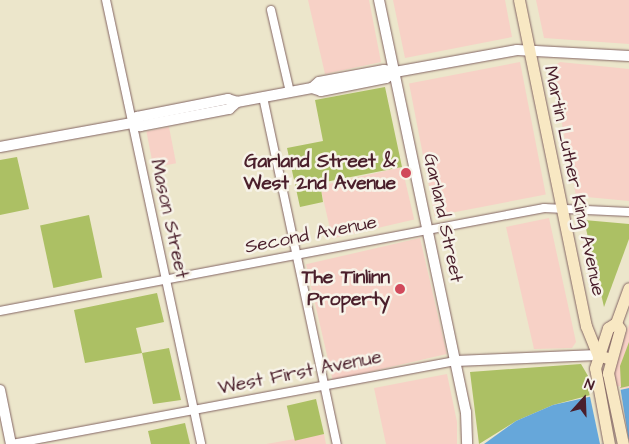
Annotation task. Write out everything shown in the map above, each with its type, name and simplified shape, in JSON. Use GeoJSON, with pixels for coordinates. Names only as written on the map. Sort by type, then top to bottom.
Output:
{"type":"FeatureCollection","features":[{"type":"Feature","properties":{"kind":"main road","name":"Martin Luther King Avenue"},"geometry":{"type":"LineString","coordinates":[[518,0],[586,326],[598,355]]}},
{"type":"Feature","properties":{"kind":"main road"},"geometry":{"type":"LineString","coordinates":[[609,444],[597,388],[598,355],[608,327],[616,323],[629,288]]}},
{"type":"Feature","properties":{"kind":"main road"},"geometry":{"type":"LineString","coordinates":[[616,323],[620,329],[610,359],[610,385],[623,444]]}},
{"type":"Feature","properties":{"kind":"main road"},"geometry":{"type":"LineString","coordinates":[[598,355],[610,359]]}},
{"type":"Feature","properties":{"kind":"street","name":"Mason Street"},"geometry":{"type":"LineString","coordinates":[[106,0],[201,444]]}},
{"type":"Feature","properties":{"kind":"street","name":"Garland Street"},"geometry":{"type":"LineString","coordinates":[[379,0],[455,360],[466,417],[467,444]]}},
{"type":"Feature","properties":{"kind":"street"},"geometry":{"type":"LineString","coordinates":[[271,10],[290,92]]}},
{"type":"Feature","properties":{"kind":"street"},"geometry":{"type":"LineString","coordinates":[[0,147],[132,122],[140,126],[229,109],[237,102],[312,88],[318,91],[338,88],[388,78],[394,72],[529,50],[629,56]]}},
{"type":"Feature","properties":{"kind":"street"},"geometry":{"type":"LineString","coordinates":[[263,97],[337,444]]}},
{"type":"Feature","properties":{"kind":"street","name":"Second Avenue"},"geometry":{"type":"LineString","coordinates":[[0,311],[428,229],[562,206],[629,212]]}},
{"type":"Feature","properties":{"kind":"street","name":"West First Avenue"},"geometry":{"type":"LineString","coordinates":[[12,444],[455,360],[598,355]]}},
{"type":"Feature","properties":{"kind":"street"},"geometry":{"type":"LineString","coordinates":[[0,390],[12,444]]}},
{"type":"Feature","properties":{"kind":"shaded area"},"geometry":{"type":"Polygon","coordinates":[[[308,0],[369,0],[381,62],[325,74],[308,0]]]}},
{"type":"Feature","properties":{"kind":"shaded area"},"geometry":{"type":"Polygon","coordinates":[[[393,0],[505,0],[512,37],[405,58],[393,0]]]}},
{"type":"Feature","properties":{"kind":"shaded area"},"geometry":{"type":"Polygon","coordinates":[[[536,0],[629,0],[629,44],[544,38],[536,0]]]}},
{"type":"Feature","properties":{"kind":"shaded area"},"geometry":{"type":"Polygon","coordinates":[[[520,62],[546,195],[435,216],[409,84],[520,62]]]}},
{"type":"Feature","properties":{"kind":"shaded area"},"geometry":{"type":"Polygon","coordinates":[[[560,62],[629,69],[629,201],[576,196],[551,68],[560,62]]]}},
{"type":"Feature","properties":{"kind":"shaded area"},"geometry":{"type":"Polygon","coordinates":[[[169,127],[176,163],[153,168],[146,131],[169,127]]]}},
{"type":"Feature","properties":{"kind":"shaded area"},"geometry":{"type":"Polygon","coordinates":[[[402,167],[414,220],[332,239],[320,186],[402,167]]]}},
{"type":"Feature","properties":{"kind":"shaded area"},"geometry":{"type":"Polygon","coordinates":[[[549,218],[576,342],[572,348],[534,349],[506,227],[549,218]]]}},
{"type":"Feature","properties":{"kind":"shaded area"},"geometry":{"type":"Polygon","coordinates":[[[420,238],[447,354],[333,380],[306,264],[420,238]]]}},
{"type":"Feature","properties":{"kind":"shaded area"},"geometry":{"type":"Polygon","coordinates":[[[629,324],[629,388],[616,389],[614,372],[629,324]]]}},
{"type":"Feature","properties":{"kind":"shaded area"},"geometry":{"type":"Polygon","coordinates":[[[447,374],[457,422],[457,444],[386,444],[374,388],[447,374]]]}},
{"type":"Feature","properties":{"kind":"shaded area"},"geometry":{"type":"Polygon","coordinates":[[[324,434],[326,444],[266,444],[324,434]]]}},
{"type":"Feature","properties":{"kind":"green space"},"geometry":{"type":"Polygon","coordinates":[[[385,87],[402,167],[320,183],[323,202],[300,207],[287,148],[323,141],[315,100],[385,87]]]}},
{"type":"Feature","properties":{"kind":"green space"},"geometry":{"type":"Polygon","coordinates":[[[17,157],[29,209],[0,215],[0,160],[17,157]]]}},
{"type":"Feature","properties":{"kind":"green space"},"geometry":{"type":"Polygon","coordinates":[[[89,215],[102,278],[53,288],[40,225],[89,215]]]}},
{"type":"Feature","properties":{"kind":"green space"},"geometry":{"type":"Polygon","coordinates":[[[584,220],[629,224],[629,239],[604,307],[584,220]]]}},
{"type":"Feature","properties":{"kind":"green space"},"geometry":{"type":"Polygon","coordinates":[[[157,293],[164,322],[136,328],[142,353],[85,363],[74,310],[157,293]]]}},
{"type":"Feature","properties":{"kind":"green space"},"geometry":{"type":"Polygon","coordinates":[[[629,342],[629,386],[616,389],[621,387],[620,366],[629,342]]]}},
{"type":"Feature","properties":{"kind":"green space"},"geometry":{"type":"Polygon","coordinates":[[[169,348],[181,400],[153,404],[142,353],[169,348]]]}},
{"type":"Feature","properties":{"kind":"green space"},"geometry":{"type":"Polygon","coordinates":[[[581,364],[598,393],[553,405],[516,421],[479,444],[470,372],[581,364]]]}},
{"type":"Feature","properties":{"kind":"green space"},"geometry":{"type":"Polygon","coordinates":[[[316,399],[324,434],[295,441],[287,406],[316,399]]]}},
{"type":"Feature","properties":{"kind":"green space"},"geometry":{"type":"Polygon","coordinates":[[[185,423],[190,444],[151,444],[148,431],[185,423]]]}},
{"type":"Feature","properties":{"kind":"water"},"geometry":{"type":"Polygon","coordinates":[[[629,388],[629,439],[607,444],[484,444],[516,421],[553,405],[629,388]]]}},
{"type":"Feature","properties":{"kind":"pier"},"geometry":{"type":"Polygon","coordinates":[[[620,386],[629,442],[600,444],[589,392],[620,386]]]}},
{"type":"Feature","properties":{"kind":"place","name":"Garland Street & West 2nd Avenue"},"geometry":{"type":"Point","coordinates":[406,173]}},
{"type":"Feature","properties":{"kind":"place","name":"The Tinlinn Property"},"geometry":{"type":"Point","coordinates":[400,289]}}]}
